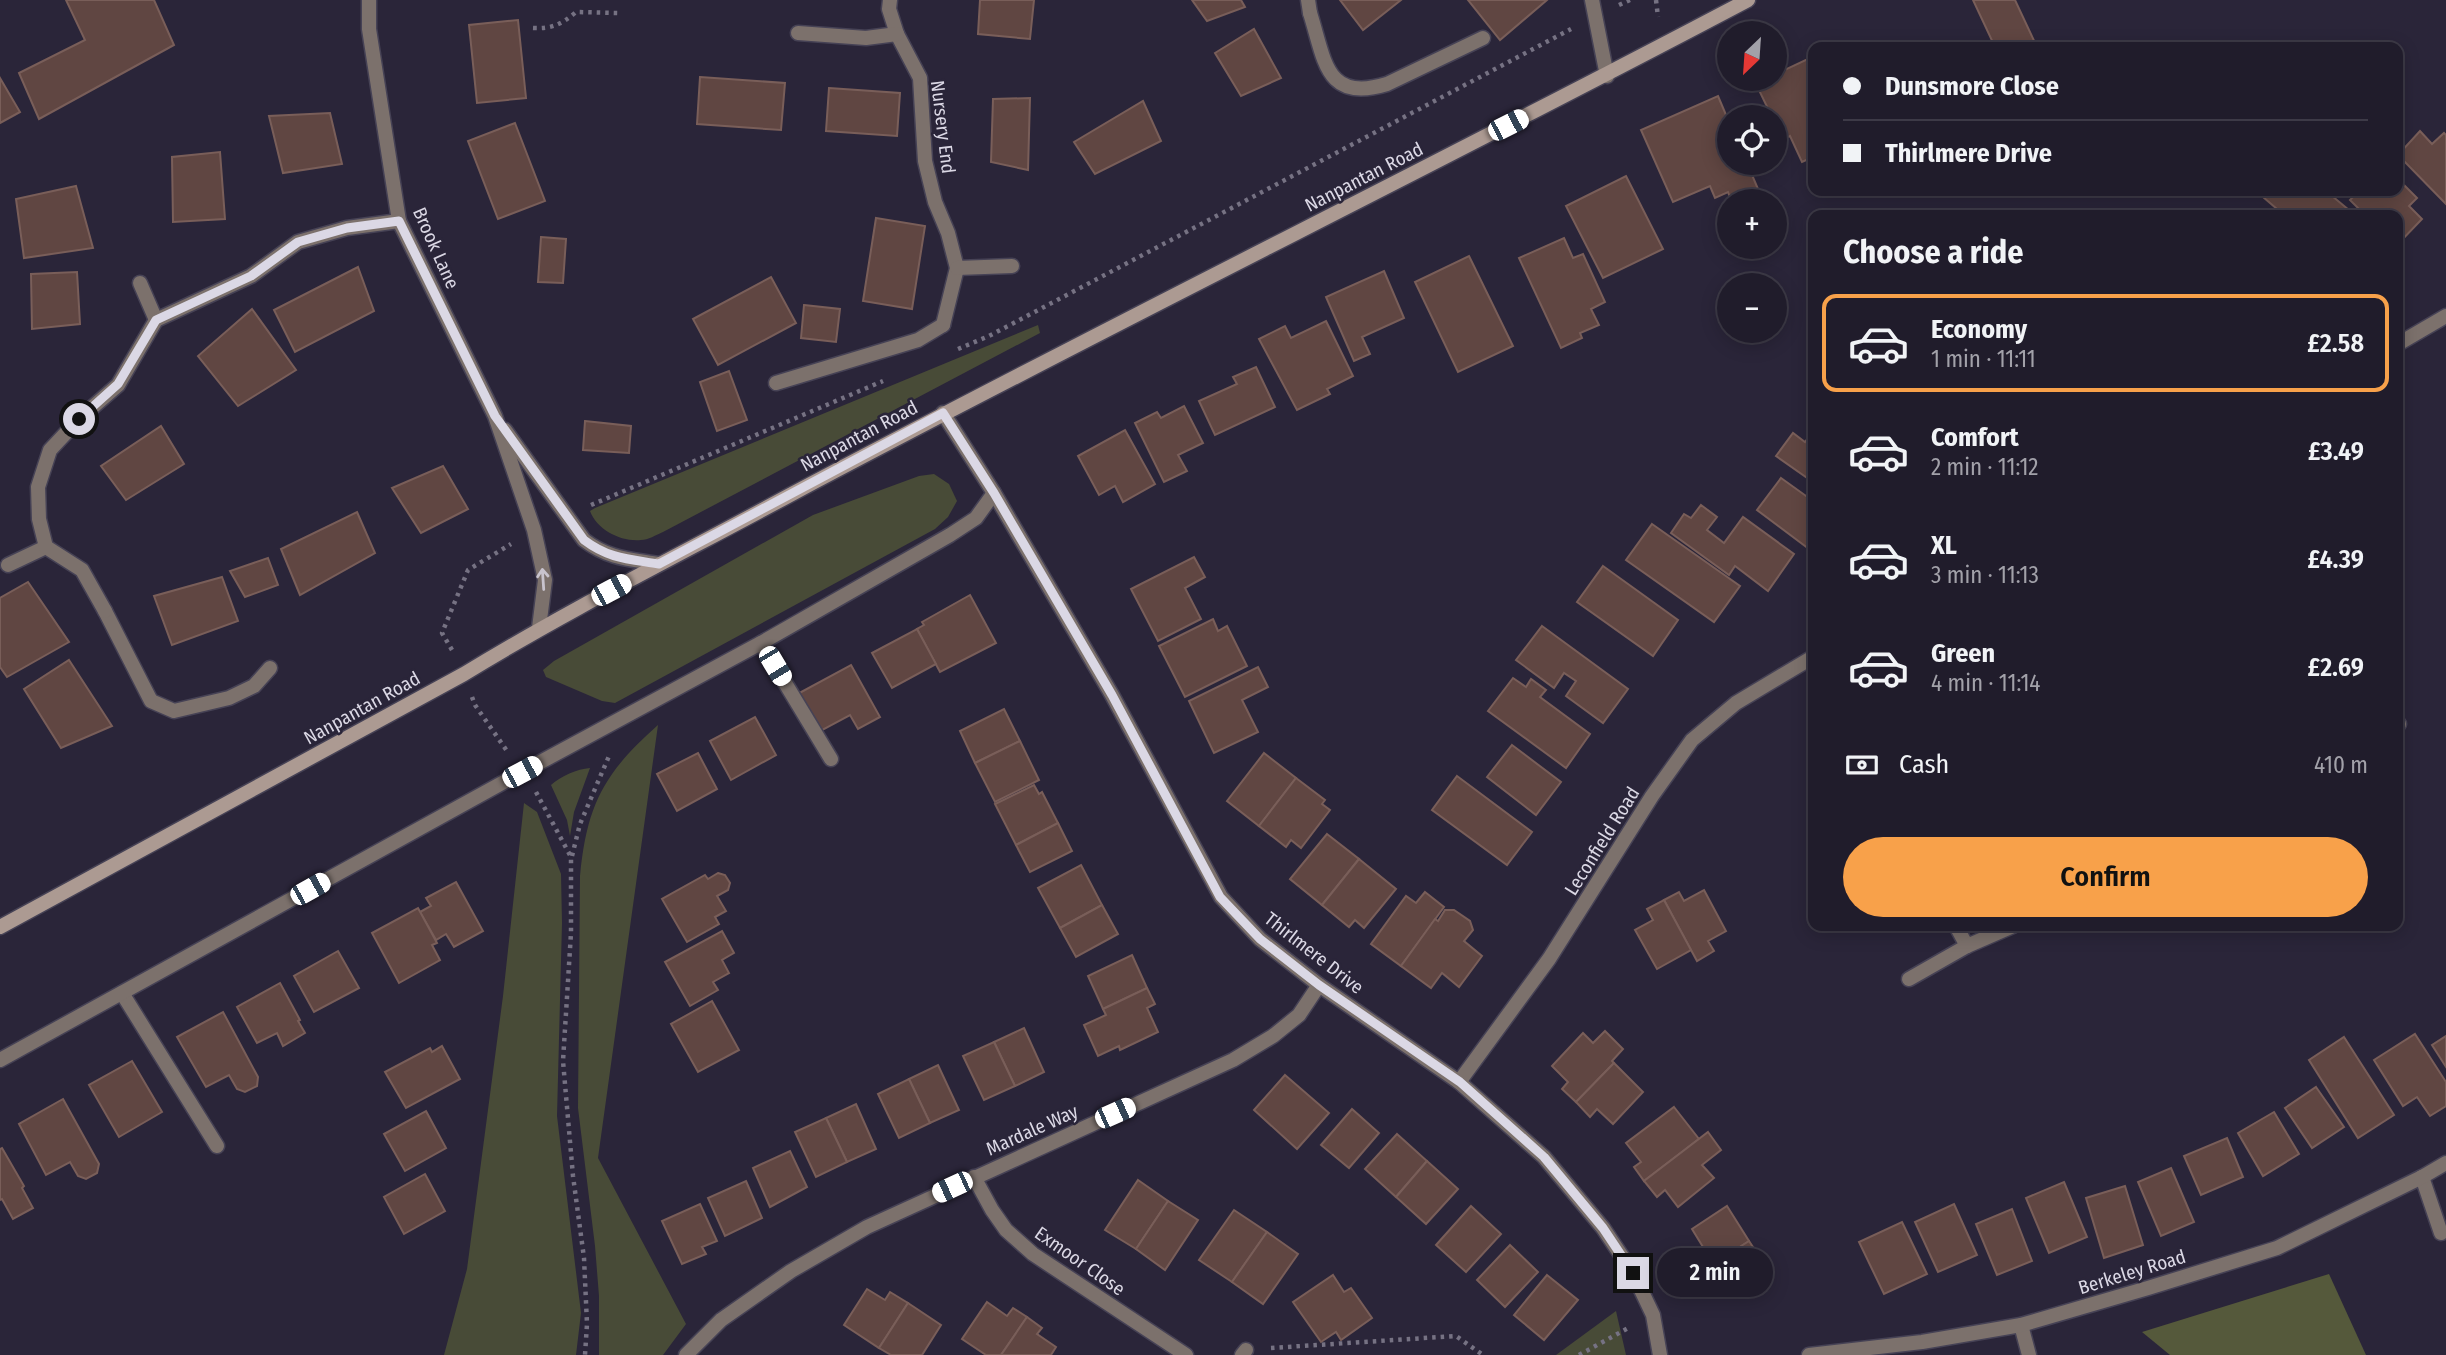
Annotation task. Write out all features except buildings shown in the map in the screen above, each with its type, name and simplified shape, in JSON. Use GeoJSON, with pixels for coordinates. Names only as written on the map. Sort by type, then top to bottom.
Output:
{"type":"FeatureCollection","features":[{"type":"Feature","properties":{"kind":"street","name":"Brook Lane"},"geometry":{"type":"LineString","coordinates":[[369,0],[369,29],[399,221],[495,416],[534,530],[545,580],[539,628]]}},
{"type":"Feature","properties":{"kind":"street","name":"Nursery End"},"geometry":{"type":"LineString","coordinates":[[776,383],[918,340],[943,324],[957,268],[948,233],[935,202],[925,161],[919,78],[897,34],[889,9],[890,0]]}},
{"type":"Feature","properties":{"kind":"street"},"geometry":{"type":"LineString","coordinates":[[1592,0],[1607,76]]}},
{"type":"Feature","properties":{"kind":"street","name":"Nanpantan Road"},"geometry":{"type":"LineString","coordinates":[[0,927],[464,674],[539,628],[943,413],[1607,76],[1748,0]]}},
{"type":"Feature","properties":{"kind":"street"},"geometry":{"type":"LineString","coordinates":[[1309,7],[1328,70],[1350,89],[1372,89],[1387,84],[1483,38]]}},
{"type":"Feature","properties":{"kind":"street"},"geometry":{"type":"LineString","coordinates":[[798,33],[866,38],[897,34]]}},
{"type":"Feature","properties":{"kind":"street"},"geometry":{"type":"LineString","coordinates":[[270,668],[254,686],[229,698],[174,711],[151,701],[82,570],[46,547],[39,519],[38,487],[50,450],[118,384],[156,320],[251,276],[298,242],[347,228],[399,221]]}},
{"type":"Feature","properties":{"kind":"street"},"geometry":{"type":"LineString","coordinates":[[957,268],[1012,266]]}},
{"type":"Feature","properties":{"kind":"street"},"geometry":{"type":"LineString","coordinates":[[140,284],[156,320]]}},
{"type":"Feature","properties":{"kind":"street"},"geometry":{"type":"LineString","coordinates":[[2403,341],[2446,316]]}},
{"type":"Feature","properties":{"kind":"street","name":"Thirlmere Drive"},"geometry":{"type":"LineString","coordinates":[[943,413],[994,493],[1112,695],[1220,897],[1260,939],[1319,985],[1460,1082],[1544,1157],[1603,1228],[1633,1273],[1653,1315],[1660,1355]]}},
{"type":"Feature","properties":{"kind":"street","name":"Brook Lane"},"geometry":{"type":"LineString","coordinates":[[495,416],[584,540],[612,557],[659,564]]}},
{"type":"Feature","properties":{"kind":"street"},"geometry":{"type":"LineString","coordinates":[[0,1060],[761,643],[950,535],[976,518],[994,493]]}},
{"type":"Feature","properties":{"kind":"street"},"geometry":{"type":"LineString","coordinates":[[8,565],[46,547]]}},
{"type":"Feature","properties":{"kind":"street"},"geometry":{"type":"LineString","coordinates":[[761,643],[831,759]]}},
{"type":"Feature","properties":{"kind":"street","name":"Leconfield Road"},"geometry":{"type":"LineString","coordinates":[[1460,1082],[1549,959],[1651,796],[1692,740],[1736,703],[1808,660]]}},
{"type":"Feature","properties":{"kind":"street"},"geometry":{"type":"LineString","coordinates":[[1958,931],[1966,946]]}},
{"type":"Feature","properties":{"kind":"street"},"geometry":{"type":"LineString","coordinates":[[1909,979],[1966,946],[2001,931]]}},
{"type":"Feature","properties":{"kind":"street","name":"Mardale Way"},"geometry":{"type":"LineString","coordinates":[[686,1355],[721,1320],[791,1271],[867,1227],[1233,1060],[1273,1036],[1299,1015],[1319,985]]}},
{"type":"Feature","properties":{"kind":"street"},"geometry":{"type":"LineString","coordinates":[[122,993],[217,1146]]}},
{"type":"Feature","properties":{"kind":"street","name":"Berkeley Road"},"geometry":{"type":"LineString","coordinates":[[1809,1355],[1922,1342],[2021,1325],[2277,1248],[2446,1163]]}},
{"type":"Feature","properties":{"kind":"street","name":"Exmoor Close"},"geometry":{"type":"LineString","coordinates":[[974,1177],[1006,1230],[1033,1254],[1186,1355]]}},
{"type":"Feature","properties":{"kind":"street"},"geometry":{"type":"LineString","coordinates":[[2422,1177],[2441,1233]]}},
{"type":"Feature","properties":{"kind":"street"},"geometry":{"type":"LineString","coordinates":[[2021,1325],[2029,1355]]}},
{"type":"Feature","properties":{"kind":"path"},"geometry":{"type":"LineString","coordinates":[[533,28],[548,29],[563,23],[576,12],[618,13]]}},
{"type":"Feature","properties":{"kind":"path"},"geometry":{"type":"LineString","coordinates":[[951,353],[989,336],[1594,17]]}},
{"type":"Feature","properties":{"kind":"path"},"geometry":{"type":"LineString","coordinates":[[565,516],[886,380]]}},
{"type":"Feature","properties":{"kind":"path"},"geometry":{"type":"LineString","coordinates":[[534,530],[468,570],[442,633],[464,674],[475,705],[540,798],[571,858]]}},
{"type":"Feature","properties":{"kind":"path"},"geometry":{"type":"LineString","coordinates":[[585,1355],[587,1324],[584,1258],[573,1176],[563,1061],[571,933],[571,858],[580,824],[597,782],[629,715]]}},
{"type":"Feature","properties":{"kind":"path"},"geometry":{"type":"LineString","coordinates":[[1578,1355],[1653,1315]]}},
{"type":"Feature","properties":{"kind":"path"},"geometry":{"type":"LineString","coordinates":[[1244,1352],[1455,1336],[1481,1354]]}},
{"type":"Feature","properties":{"kind":"green space"},"geometry":{"type":"Polygon","coordinates":[[[1038,325],[1040,333],[652,537],[633,540],[618,537],[598,524],[590,511],[595,508],[1038,325]]]}},
{"type":"Feature","properties":{"kind":"green space"},"geometry":{"type":"Polygon","coordinates":[[[934,474],[949,484],[957,501],[948,517],[935,529],[615,703],[602,701],[546,677],[543,670],[554,661],[813,515],[919,476],[934,474]]]}},
{"type":"Feature","properties":{"kind":"green space"},"geometry":{"type":"Polygon","coordinates":[[[658,725],[598,1158],[686,1324],[663,1355],[599,1355],[599,1296],[595,1246],[578,1108],[580,876],[588,829],[601,792],[624,759],[658,725]]]}},
{"type":"Feature","properties":{"kind":"green space"},"geometry":{"type":"Polygon","coordinates":[[[590,768],[574,812],[570,836],[567,820],[551,785],[569,773],[590,768]]]}},
{"type":"Feature","properties":{"kind":"green space"},"geometry":{"type":"Polygon","coordinates":[[[524,803],[537,812],[561,874],[557,1116],[581,1313],[576,1355],[444,1355],[467,1269],[503,996],[524,803]]]}},
{"type":"Feature","properties":{"kind":"green space"},"geometry":{"type":"Polygon","coordinates":[[[2329,1274],[2366,1355],[2170,1355],[2142,1332],[2329,1274]]]}},
{"type":"Feature","properties":{"kind":"green space"},"geometry":{"type":"Polygon","coordinates":[[[1616,1311],[1626,1355],[1556,1355],[1616,1311]]]}},
{"type":"Feature","properties":{"kind":"route"},"geometry":{"type":"LineString","coordinates":[[79,419],[118,384],[156,320],[251,276],[298,242],[347,228],[399,221],[495,416],[584,540],[612,557],[659,564],[943,413],[994,493],[1112,695],[1220,897],[1260,939],[1319,985],[1460,1082],[1544,1157],[1603,1228],[1633,1273]]}}]}
